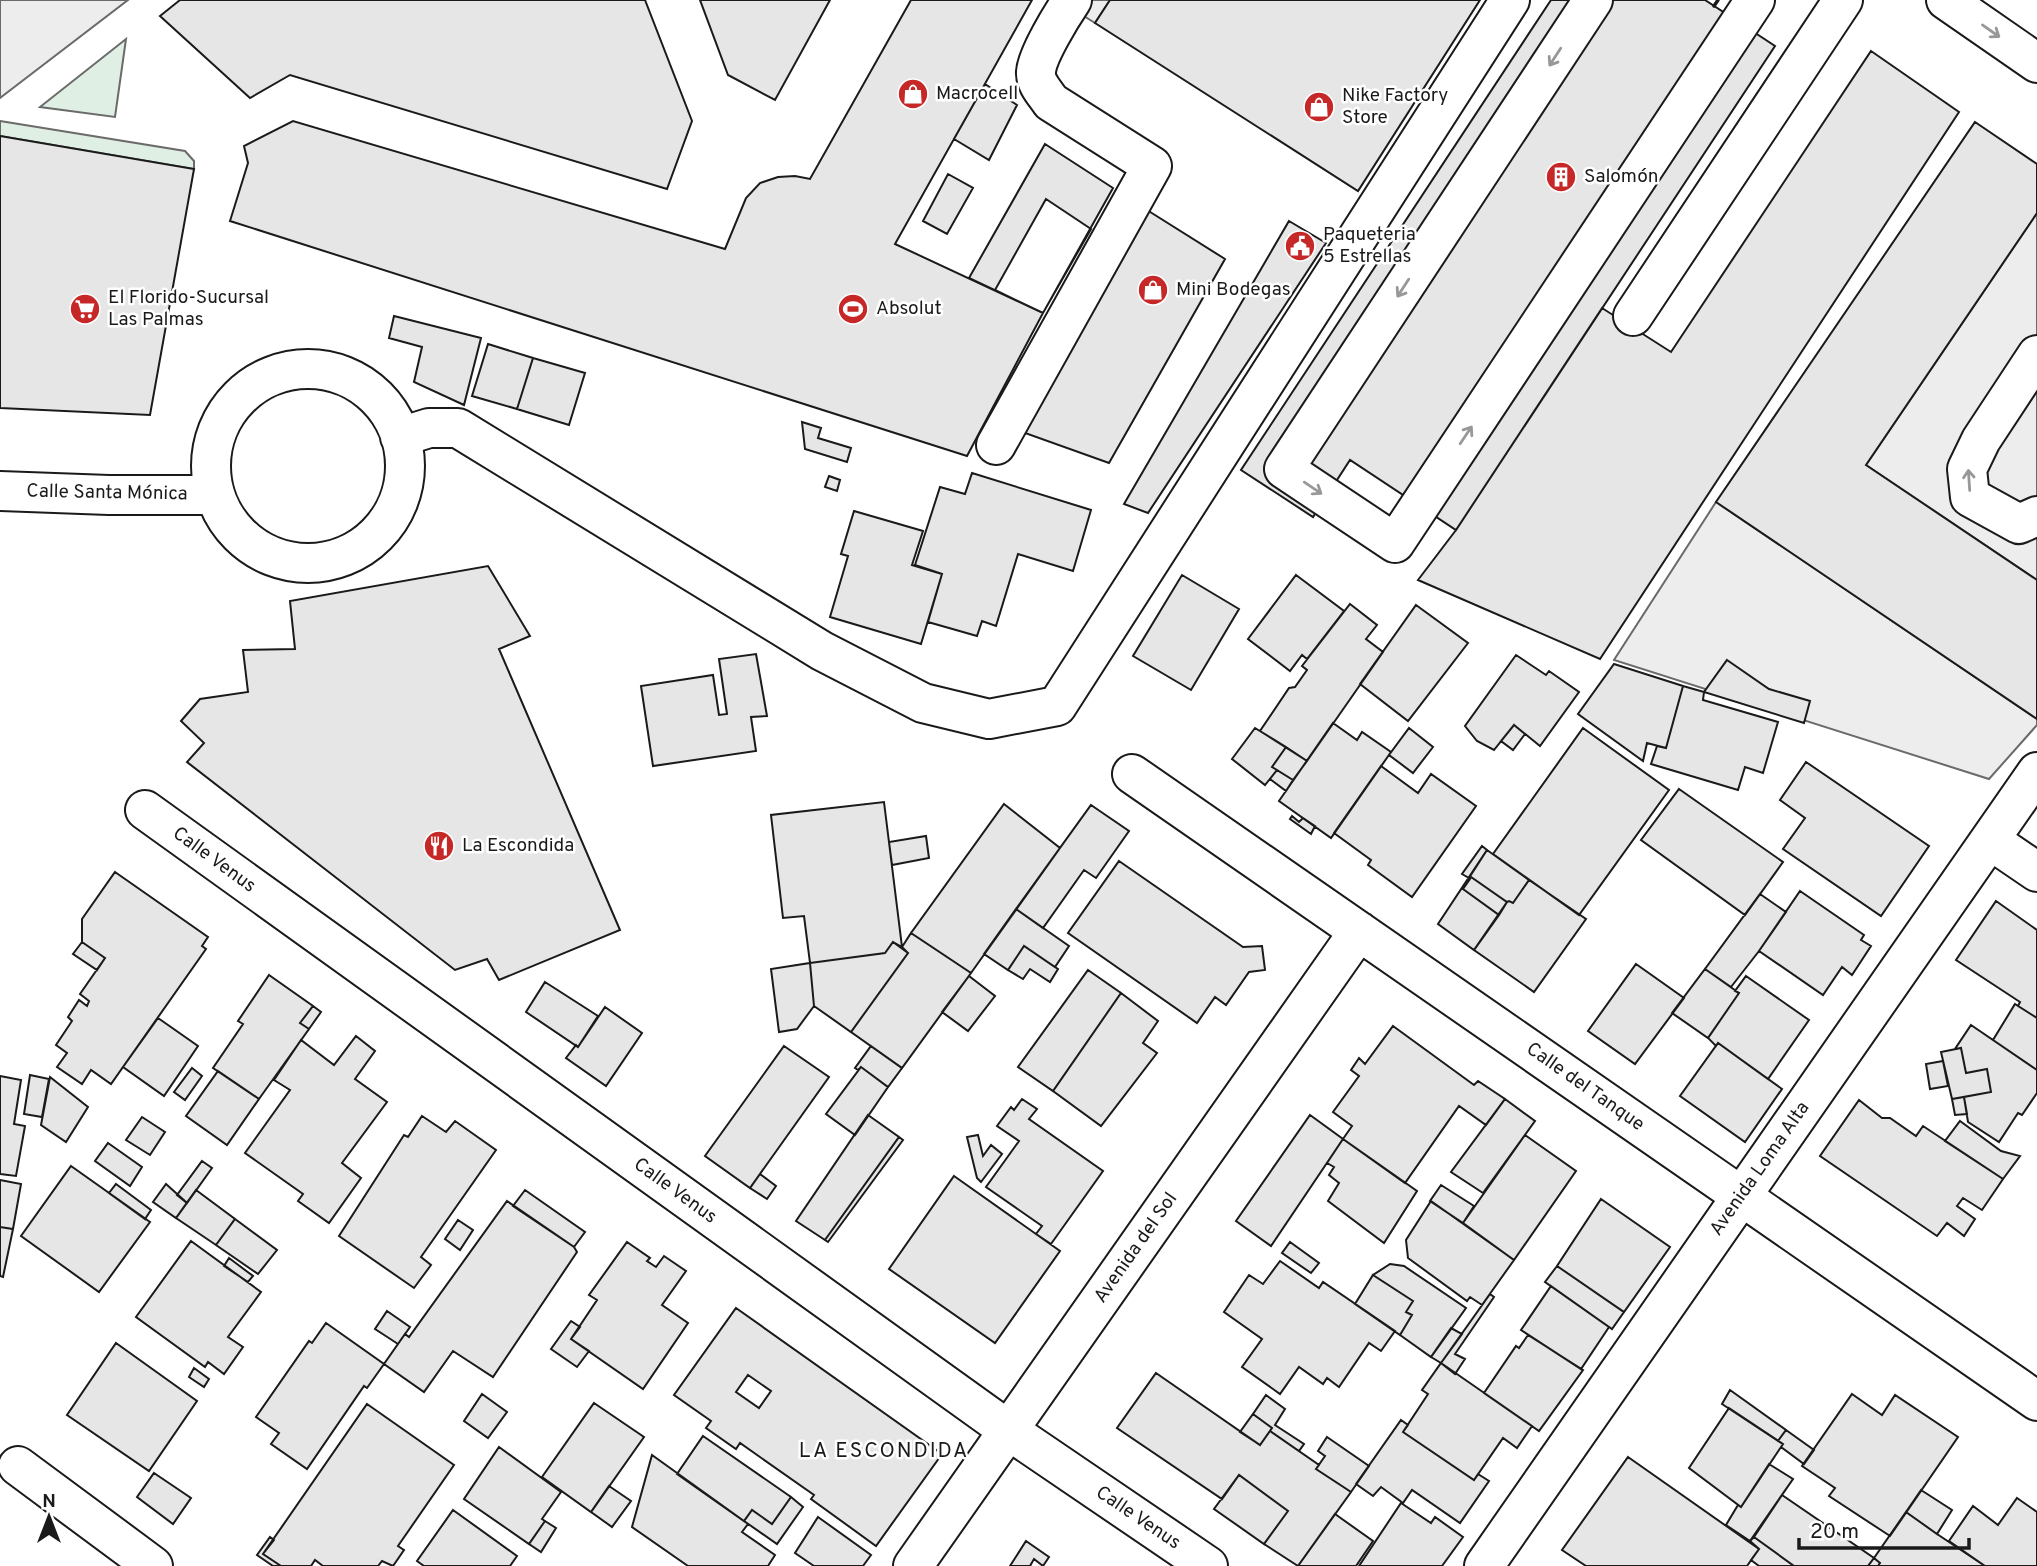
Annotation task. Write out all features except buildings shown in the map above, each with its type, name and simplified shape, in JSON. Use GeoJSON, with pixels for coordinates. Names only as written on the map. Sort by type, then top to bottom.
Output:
{"type":"FeatureCollection","features":[{"type":"Feature","properties":{"kind":"street"},"geometry":{"type":"LineString","coordinates":[[996,445],[1152,166],[1051,102],[1040,88],[1035,74],[1040,58],[1072,0]]}},
{"type":"Feature","properties":{"kind":"street"},"geometry":{"type":"LineString","coordinates":[[400,437],[429,428],[458,428],[822,651],[923,704],[989,719],[1057,706],[1510,0]]}},
{"type":"Feature","properties":{"kind":"street"},"geometry":{"type":"LineString","coordinates":[[1593,0],[1284,469],[1395,543],[1755,0]]}},
{"type":"Feature","properties":{"kind":"street"},"geometry":{"type":"LineString","coordinates":[[1633,316],[1843,0]]}},
{"type":"Feature","properties":{"kind":"street"},"geometry":{"type":"LineString","coordinates":[[1946,0],[2037,63]]}},
{"type":"Feature","properties":{"kind":"street"},"geometry":{"type":"LineString","coordinates":[[2037,355],[1981,440],[1968,469],[1970,497],[2019,524],[2037,516]]}},
{"type":"Feature","properties":{"kind":"street"},"geometry":{"type":"LineString","coordinates":[[316,369],[348,378],[375,396],[395,422],[400,437],[406,454],[404,487],[391,518],[370,542],[340,559],[309,564],[278,559],[251,546],[228,523],[215,495],[210,464],[216,433],[231,406],[254,385],[283,372],[316,369]]}},
{"type":"Feature","properties":{"kind":"street","name":"Calle Santa Mónica"},"geometry":{"type":"LineString","coordinates":[[0,491],[215,495]]}},
{"type":"Feature","properties":{"kind":"street","name":"Avenida Loma Alta"},"geometry":{"type":"LineString","coordinates":[[1484,1566],[1990,839],[2029,764]]}},
{"type":"Feature","properties":{"kind":"street","name":"Calle del Tanque"},"geometry":{"type":"LineString","coordinates":[[1132,774],[2037,1401]]}},
{"type":"Feature","properties":{"kind":"street","name":"Calle Venus"},"geometry":{"type":"LineString","coordinates":[[145,810],[1008,1430],[1208,1566]]}},
{"type":"Feature","properties":{"kind":"street"},"geometry":{"type":"LineString","coordinates":[[1990,839],[2037,872]]}},
{"type":"Feature","properties":{"kind":"street","name":"Avenida del Sol"},"geometry":{"type":"LineString","coordinates":[[913,1566],[1359,930]]}},
{"type":"Feature","properties":{"kind":"street"},"geometry":{"type":"LineString","coordinates":[[18,1466],[153,1566]]}},
{"type":"Feature","properties":{"kind":"green space"},"geometry":{"type":"Polygon","coordinates":[[[126,39],[115,117],[40,107],[126,39]]]}},
{"type":"Feature","properties":{"kind":"green space"},"geometry":{"type":"Polygon","coordinates":[[[0,121],[185,151],[194,161],[194,169],[0,136],[0,121]]]}},
{"type":"Feature","properties":{"kind":"shaded area"},"geometry":{"type":"Polygon","coordinates":[[[0,0],[128,0],[0,98],[0,0]]]}},
{"type":"Feature","properties":{"kind":"shaded area"},"geometry":{"type":"Polygon","coordinates":[[[1058,0],[1110,0],[1095,23],[1058,0]]]}},
{"type":"Feature","properties":{"kind":"shaded area"},"geometry":{"type":"Polygon","coordinates":[[[2037,213],[2037,580],[1866,465],[2037,213]]]}},
{"type":"Feature","properties":{"kind":"shaded area"},"geometry":{"type":"Polygon","coordinates":[[[1716,502],[2037,719],[2037,725],[1989,779],[1614,660],[1716,502]]]}},
{"type":"Feature","properties":{"kind":"wall"},"geometry":{"type":"LineString","coordinates":[[1714,6],[1718,0]]}},
{"type":"Feature","properties":{"kind":"place","name":"Macrocell"},"geometry":{"type":"Point","coordinates":[913,94]}},
{"type":"Feature","properties":{"kind":"place","name":"Nike Factory Store"},"geometry":{"type":"Point","coordinates":[1319,107]}},
{"type":"Feature","properties":{"kind":"place","name":"Salomón"},"geometry":{"type":"Point","coordinates":[1561,177]}},
{"type":"Feature","properties":{"kind":"place","name":"Paqueteria 5 Estrellas"},"geometry":{"type":"Point","coordinates":[1300,246]}},
{"type":"Feature","properties":{"kind":"place","name":"Mini Bodegas"},"geometry":{"type":"Point","coordinates":[1153,290]}},
{"type":"Feature","properties":{"kind":"place","name":"El Florido-Sucursal Las Palmas"},"geometry":{"type":"Point","coordinates":[85,309]}},
{"type":"Feature","properties":{"kind":"place","name":"Absolut"},"geometry":{"type":"Point","coordinates":[853,309]}},
{"type":"Feature","properties":{"kind":"place","name":"La Escondida"},"geometry":{"type":"Point","coordinates":[439,846]}},
{"type":"Feature","properties":{"kind":"district","name":"LA ESCONDIDA"},"geometry":{"type":"Point","coordinates":[884,1451]}}]}
